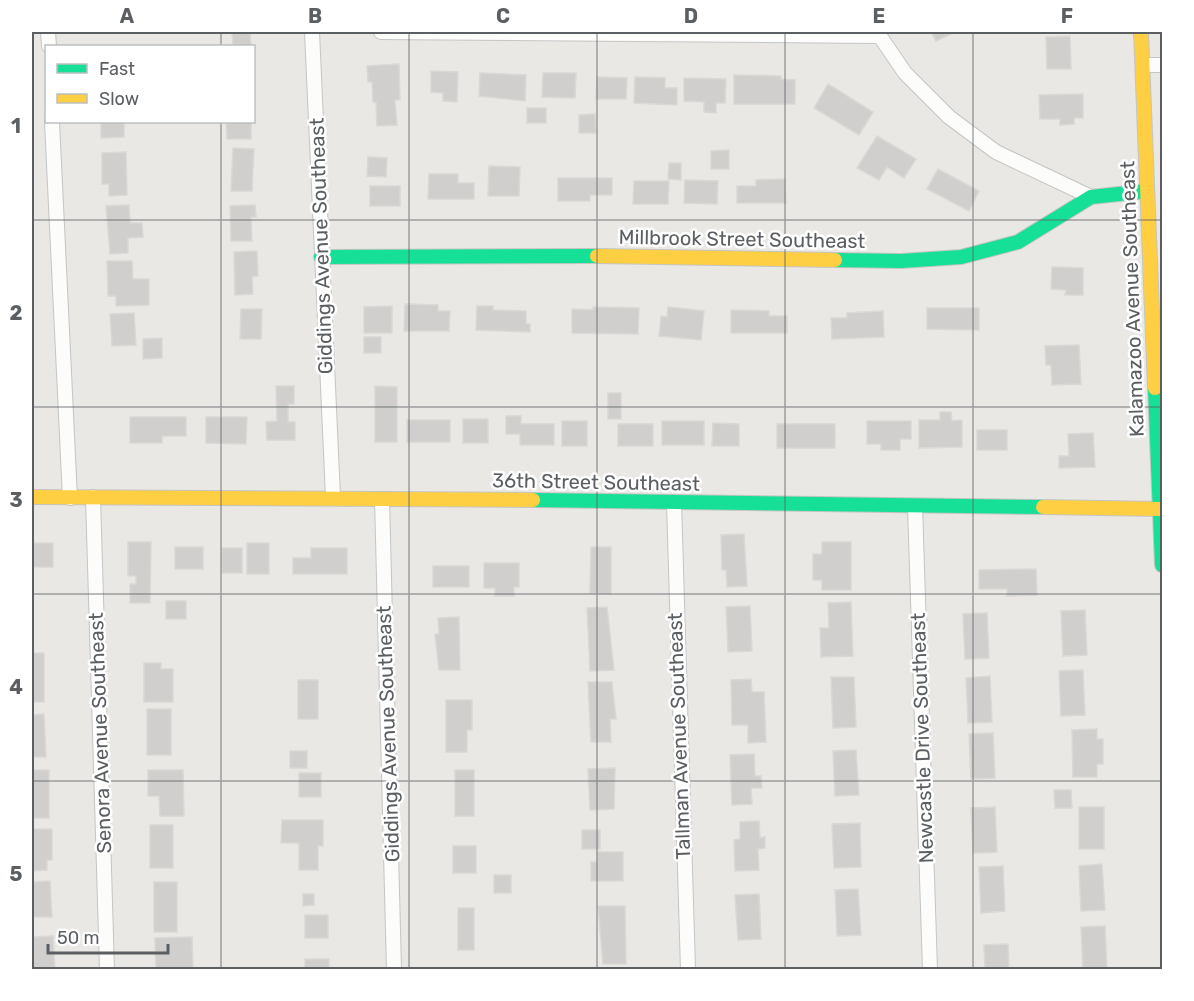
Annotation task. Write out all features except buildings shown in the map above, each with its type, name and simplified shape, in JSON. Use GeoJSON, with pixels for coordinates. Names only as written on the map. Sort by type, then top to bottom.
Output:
{"type":"FeatureCollection","features":[{"type":"Feature","properties":{"kind":"street","name":"Giddings Avenue Southeast"},"geometry":{"type":"LineString","coordinates":[[312,32],[333,497]]}},
{"type":"Feature","properties":{"kind":"street"},"geometry":{"type":"LineString","coordinates":[[381,32],[878,34],[905,73],[949,117],[996,152],[1090,197]]}},
{"type":"Feature","properties":{"kind":"street","name":"Kalamazoo Avenue Southeast"},"geometry":{"type":"LineString","coordinates":[[1141,32],[1162,566]]}},
{"type":"Feature","properties":{"kind":"street"},"geometry":{"type":"LineString","coordinates":[[1143,64],[1162,65]]}},
{"type":"Feature","properties":{"kind":"street"},"geometry":{"type":"LineString","coordinates":[[52,123],[70,498]]}},
{"type":"Feature","properties":{"kind":"street","name":"Millbrook Street Southeast"},"geometry":{"type":"LineString","coordinates":[[321,257],[611,256],[901,261],[960,256],[1017,242],[1090,197],[1147,191]]}},
{"type":"Feature","properties":{"kind":"street","name":"36th Street Southeast"},"geometry":{"type":"LineString","coordinates":[[32,497],[333,497],[1160,509]]}},
{"type":"Feature","properties":{"kind":"street","name":"Senora Avenue Southeast"},"geometry":{"type":"LineString","coordinates":[[93,497],[107,969]]}},
{"type":"Feature","properties":{"kind":"street","name":"Giddings Avenue Southeast"},"geometry":{"type":"LineString","coordinates":[[382,499],[394,969]]}},
{"type":"Feature","properties":{"kind":"street","name":"Tallman Avenue Southeast"},"geometry":{"type":"LineString","coordinates":[[674,502],[687,969]]}},
{"type":"Feature","properties":{"kind":"street","name":"Newcastle Drive Southeast"},"geometry":{"type":"LineString","coordinates":[[915,506],[930,969]]}},
{"type":"Feature","properties":{"kind":"traffic: fast"},"geometry":{"type":"LineString","coordinates":[[835,260],[901,261],[961,257],[1018,242],[1091,197],[1147,191]]}},
{"type":"Feature","properties":{"kind":"traffic: fast"},"geometry":{"type":"LineString","coordinates":[[321,257],[597,256]]}},
{"type":"Feature","properties":{"kind":"traffic: fast"},"geometry":{"type":"LineString","coordinates":[[1155,388],[1162,565]]}},
{"type":"Feature","properties":{"kind":"traffic: fast"},"geometry":{"type":"LineString","coordinates":[[533,500],[1043,507]]}},
{"type":"Feature","properties":{"kind":"traffic: slow"},"geometry":{"type":"LineString","coordinates":[[1141,32],[1155,388]]}},
{"type":"Feature","properties":{"kind":"traffic: slow"},"geometry":{"type":"LineString","coordinates":[[597,256],[835,260]]}},
{"type":"Feature","properties":{"kind":"traffic: slow"},"geometry":{"type":"LineString","coordinates":[[32,497],[533,500]]}},
{"type":"Feature","properties":{"kind":"traffic: slow"},"geometry":{"type":"LineString","coordinates":[[1043,507],[1160,509]]}}]}
